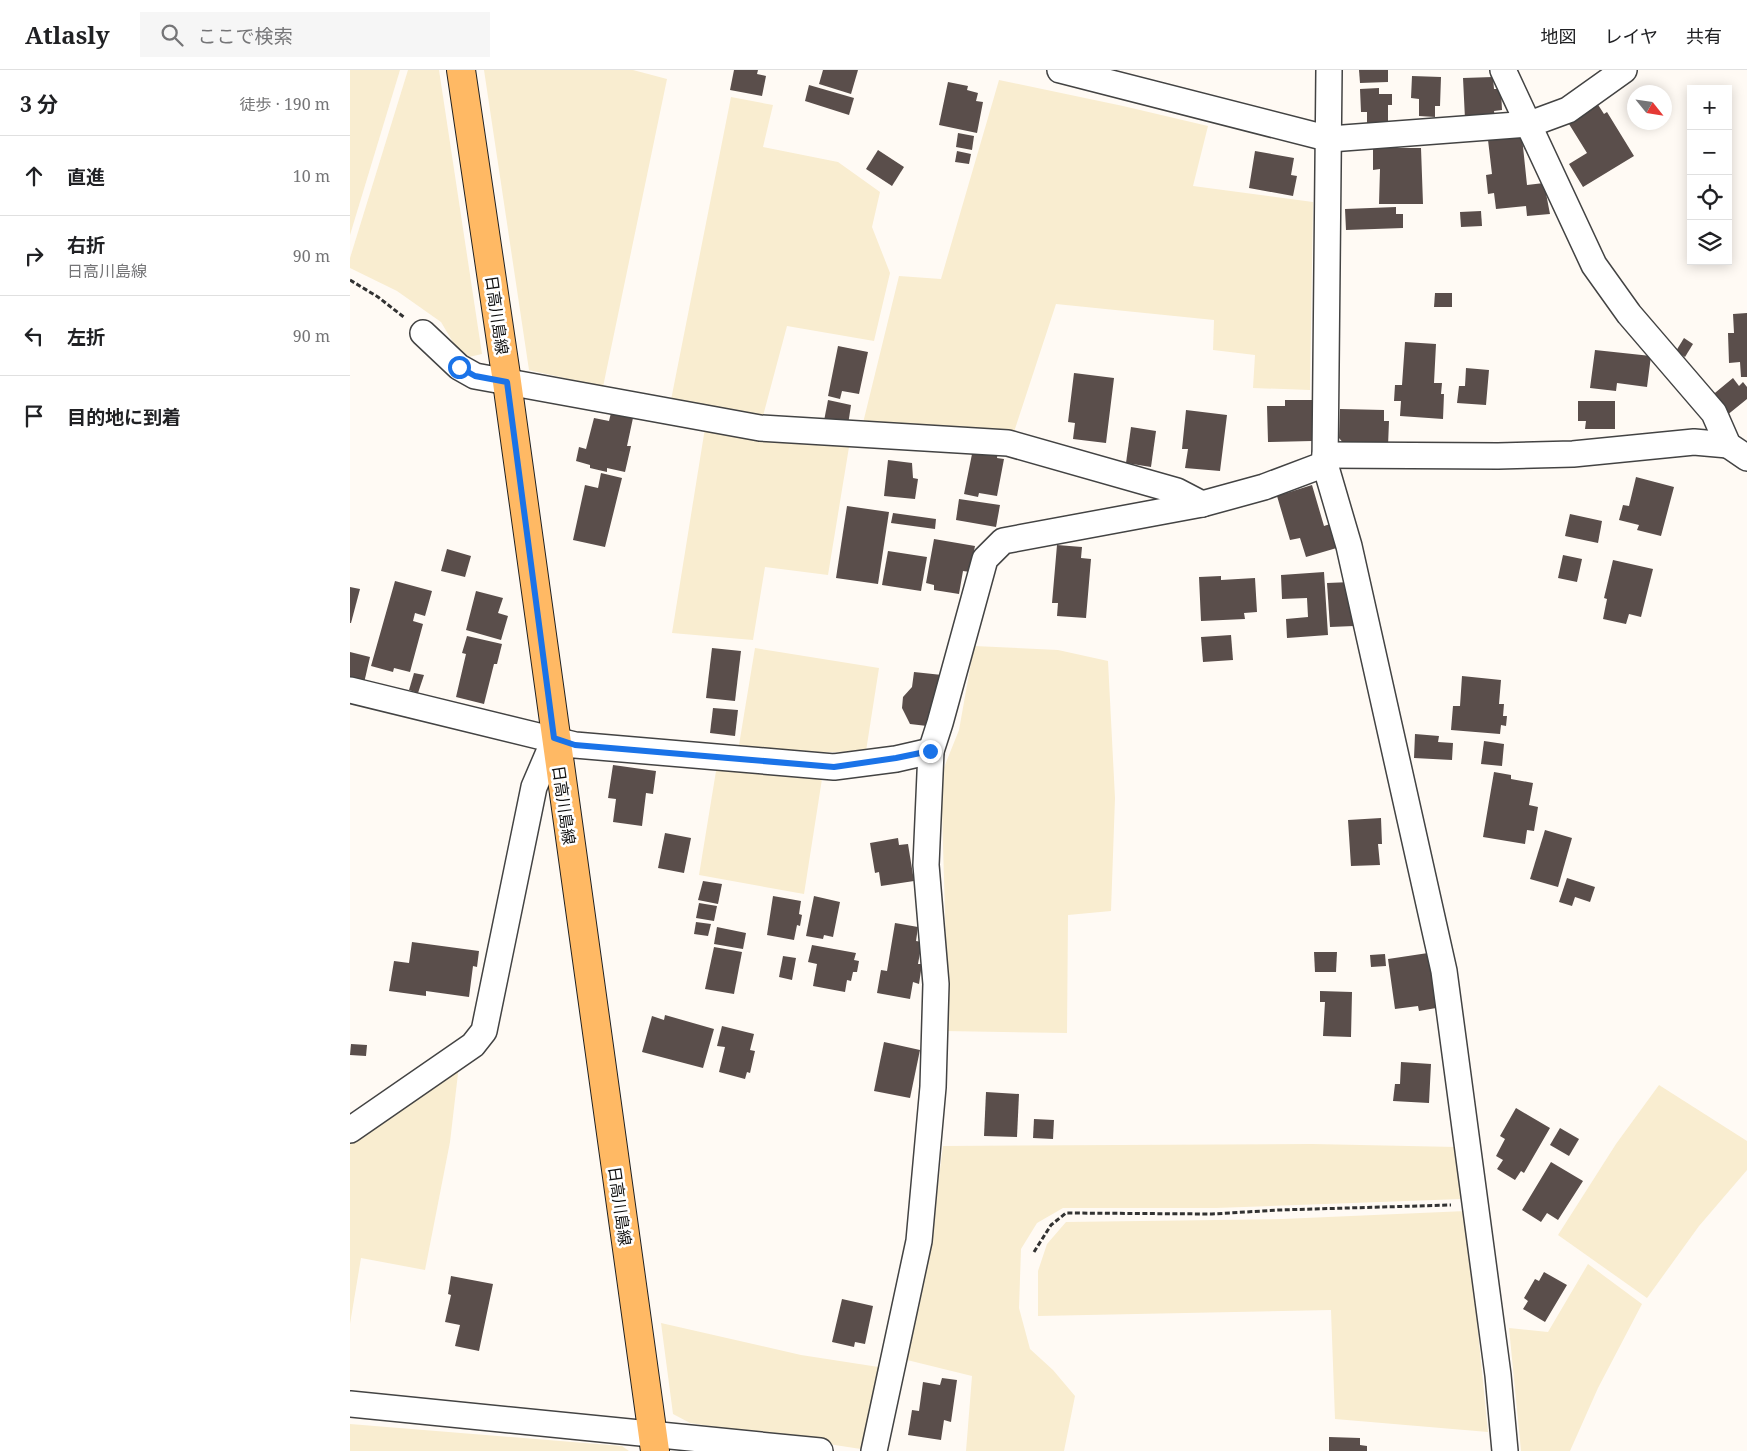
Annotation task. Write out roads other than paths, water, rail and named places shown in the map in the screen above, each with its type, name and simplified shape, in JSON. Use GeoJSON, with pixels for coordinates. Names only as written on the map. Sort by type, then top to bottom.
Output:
{"type":"FeatureCollection","features":[{"type":"Feature","properties":{"kind":"main road","name":"日高川島線"},"geometry":{"type":"LineString","coordinates":[[461,70],[507,382],[554,738],[653,1442]]}},
{"type":"Feature","properties":{"kind":"street"},"geometry":{"type":"LineString","coordinates":[[1060,70],[1330,139],[1530,124],[1568,110],[1624,70]]}},
{"type":"Feature","properties":{"kind":"street"},"geometry":{"type":"LineString","coordinates":[[1329,70],[1330,139],[1325,459],[1350,546],[1444,971],[1498,1375],[1505,1451]]}},
{"type":"Feature","properties":{"kind":"street"},"geometry":{"type":"LineString","coordinates":[[1504,70],[1594,265],[1629,314],[1714,412],[1738,452]]}},
{"type":"Feature","properties":{"kind":"street"},"geometry":{"type":"LineString","coordinates":[[423,333],[459,367],[475,376],[760,428],[1008,443],[1177,491],[1202,504]]}},
{"type":"Feature","properties":{"kind":"street"},"geometry":{"type":"LineString","coordinates":[[874,1451],[919,1241],[933,1087],[936,984],[926,865],[930,751],[940,723],[985,559],[1003,541],[1202,504],[1264,486],[1325,459],[1573,454],[1694,442],[1738,452]]}},
{"type":"Feature","properties":{"kind":"street"},"geometry":{"type":"LineString","coordinates":[[350,690],[554,738],[575,745],[834,767],[930,751]]}},
{"type":"Feature","properties":{"kind":"street"},"geometry":{"type":"LineString","coordinates":[[350,1130],[473,1045],[484,1031],[534,788],[554,738]]}},
{"type":"Feature","properties":{"kind":"street"},"geometry":{"type":"LineString","coordinates":[[350,1404],[653,1442],[820,1451]]}}]}
